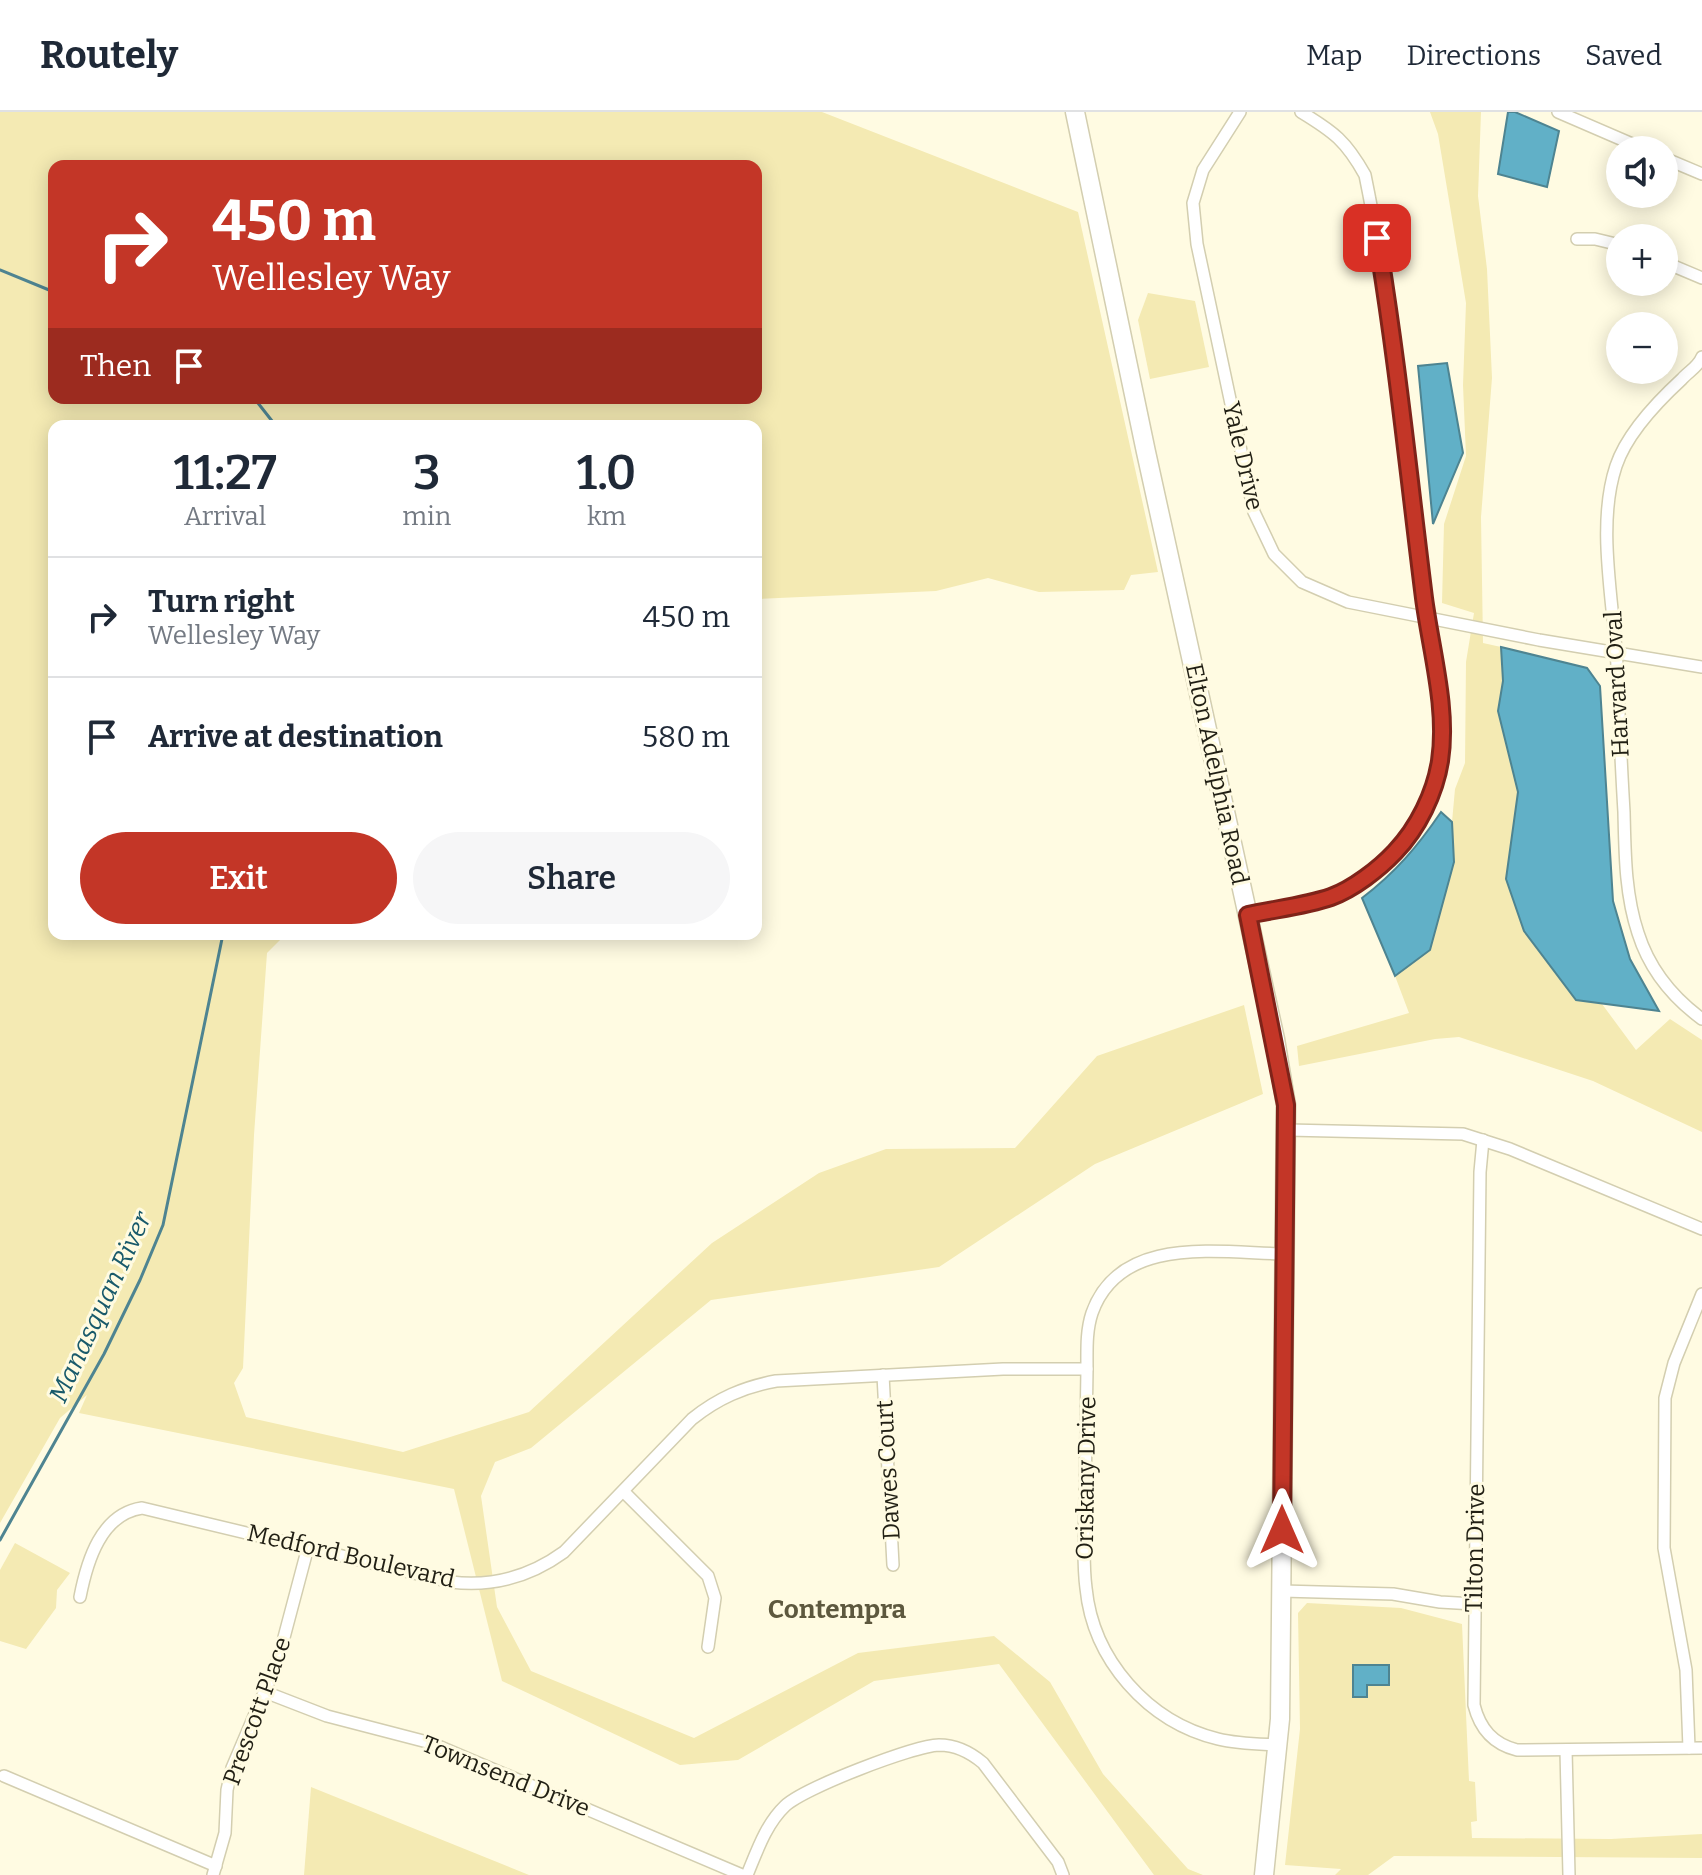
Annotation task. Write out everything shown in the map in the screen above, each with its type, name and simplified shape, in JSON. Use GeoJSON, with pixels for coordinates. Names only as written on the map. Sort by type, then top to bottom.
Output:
{"type":"FeatureCollection","features":[{"type":"Feature","properties":{"kind":"main road","name":"Elton Adelphia Road"},"geometry":{"type":"LineString","coordinates":[[1075,112],[1281,1068],[1288,1130],[1278,1745],[1264,1875]]}},
{"type":"Feature","properties":{"kind":"street","name":"Yale Drive"},"geometry":{"type":"LineString","coordinates":[[1240,112],[1203,170],[1193,203],[1197,244],[1254,512],[1274,554],[1302,582],[1348,602],[1616,654],[1702,667]]}},
{"type":"Feature","properties":{"kind":"street"},"geometry":{"type":"LineString","coordinates":[[1248,915],[1332,897],[1369,874],[1396,851],[1421,815],[1434,787],[1440,759],[1441,708],[1427,619],[1395,354],[1365,175],[1354,155],[1334,132],[1301,112]]}},
{"type":"Feature","properties":{"kind":"street"},"geometry":{"type":"LineString","coordinates":[[1558,112],[1614,136]]}},
{"type":"Feature","properties":{"kind":"street"},"geometry":{"type":"LineString","coordinates":[[1678,164],[1702,174]]}},
{"type":"Feature","properties":{"kind":"street"},"geometry":{"type":"LineString","coordinates":[[1577,239],[1606,242]]}},
{"type":"Feature","properties":{"kind":"street"},"geometry":{"type":"LineString","coordinates":[[1678,268],[1702,278]]}},
{"type":"Feature","properties":{"kind":"street","name":"Harvard Oval"},"geometry":{"type":"LineString","coordinates":[[1702,357],[1699,364],[1681,379],[1632,434],[1616,464],[1610,489],[1607,529],[1626,864],[1632,912],[1638,935],[1655,971],[1681,1002],[1702,1019]]}},
{"type":"Feature","properties":{"kind":"street"},"geometry":{"type":"LineString","coordinates":[[1288,1130],[1463,1134],[1702,1229]]}},
{"type":"Feature","properties":{"kind":"street","name":"Tilton Drive"},"geometry":{"type":"LineString","coordinates":[[1483,1140],[1474,1604],[1474,1705],[1481,1725],[1496,1742],[1511,1749],[1702,1748]]}},
{"type":"Feature","properties":{"kind":"street","name":"Oriskany Drive"},"geometry":{"type":"LineString","coordinates":[[1278,1745],[1218,1739],[1166,1717],[1133,1689],[1107,1654],[1097,1632],[1085,1580],[1087,1369],[1088,1334],[1097,1301],[1115,1278],[1137,1262],[1173,1253],[1285,1254]]}},
{"type":"Feature","properties":{"kind":"street"},"geometry":{"type":"LineString","coordinates":[[1689,1748],[1686,1670],[1664,1548],[1665,1398],[1674,1363],[1702,1294]]}},
{"type":"Feature","properties":{"kind":"street","name":"Medford Boulevard"},"geometry":{"type":"LineString","coordinates":[[80,1597],[86,1566],[99,1543],[110,1524],[130,1510],[152,1509],[451,1582],[484,1583],[527,1574],[552,1561],[577,1540],[692,1419],[732,1393],[776,1381],[1003,1369],[1087,1369]]}},
{"type":"Feature","properties":{"kind":"street","name":"Dawes Court"},"geometry":{"type":"LineString","coordinates":[[883,1375],[893,1565]]}},
{"type":"Feature","properties":{"kind":"street"},"geometry":{"type":"LineString","coordinates":[[624,1492],[708,1576],[715,1598],[708,1647]]}},
{"type":"Feature","properties":{"kind":"street","name":"Prescott Place"},"geometry":{"type":"LineString","coordinates":[[215,1870],[225,1833],[228,1782],[282,1649],[308,1547]]}},
{"type":"Feature","properties":{"kind":"street"},"geometry":{"type":"LineString","coordinates":[[1282,1591],[1393,1594],[1474,1604]]}},
{"type":"Feature","properties":{"kind":"street","name":"Townsend Drive"},"geometry":{"type":"LineString","coordinates":[[265,1692],[327,1716],[431,1743],[744,1875]]}},
{"type":"Feature","properties":{"kind":"street"},"geometry":{"type":"LineString","coordinates":[[744,1875],[771,1823],[797,1796],[814,1787],[937,1745],[967,1752],[983,1763],[1058,1862],[1063,1875]]}},
{"type":"Feature","properties":{"kind":"street"},"geometry":{"type":"LineString","coordinates":[[1566,1750],[1569,1875]]}},
{"type":"Feature","properties":{"kind":"street"},"geometry":{"type":"LineString","coordinates":[[4,1776],[215,1870]]}},
{"type":"Feature","properties":{"kind":"shaded area"},"geometry":{"type":"Polygon","coordinates":[[[0,112],[822,112],[1078,212],[1158,572],[1131,575],[1124,590],[1039,592],[988,578],[936,591],[762,599],[762,420],[48,420],[48,940],[280,940],[267,953],[254,1135],[243,1368],[234,1383],[246,1417],[403,1452],[529,1412],[712,1243],[819,1173],[886,1149],[1015,1148],[1097,1056],[1244,1005],[1263,1094],[1095,1164],[939,1267],[711,1300],[531,1448],[495,1462],[481,1496],[497,1607],[531,1671],[694,1738],[858,1653],[994,1636],[1050,1682],[1103,1774],[1188,1869],[1203,1875],[1154,1875],[999,1664],[874,1681],[738,1760],[680,1765],[502,1681],[454,1489],[79,1413],[87,1395],[60,1418],[0,1523],[0,112]]]}},
{"type":"Feature","properties":{"kind":"shaded area"},"geometry":{"type":"Polygon","coordinates":[[[1430,112],[1481,112],[1478,196],[1487,269],[1492,378],[1481,517],[1483,643],[1501,647],[1503,681],[1498,711],[1518,792],[1506,880],[1524,931],[1576,1000],[1602,1004],[1636,1050],[1670,1019],[1702,1040],[1702,1132],[1593,1081],[1459,1037],[1299,1066],[1297,1046],[1409,1013],[1395,976],[1430,950],[1454,862],[1452,822],[1455,789],[1465,763],[1466,662],[1474,613],[1442,603],[1444,524],[1466,456],[1463,385],[1466,303],[1438,134],[1430,112]]]}},
{"type":"Feature","properties":{"kind":"shaded area"},"geometry":{"type":"Polygon","coordinates":[[[1148,293],[1195,301],[1209,367],[1150,379],[1138,320],[1148,293]]]}},
{"type":"Feature","properties":{"kind":"shaded area"},"geometry":{"type":"Polygon","coordinates":[[[15,1543],[70,1573],[57,1590],[56,1608],[26,1649],[0,1641],[0,1570],[15,1543]]]}},
{"type":"Feature","properties":{"kind":"shaded area"},"geometry":{"type":"Polygon","coordinates":[[[1307,1603],[1401,1608],[1462,1624],[1469,1781],[1475,1782],[1477,1821],[1471,1822],[1472,1838],[1611,1839],[1702,1834],[1702,1858],[1394,1856],[1368,1875],[1335,1875],[1341,1869],[1285,1865],[1300,1729],[1298,1613],[1307,1603]]]}},
{"type":"Feature","properties":{"kind":"shaded area"},"geometry":{"type":"Polygon","coordinates":[[[311,1787],[529,1875],[304,1875],[311,1787]]]}},
{"type":"Feature","properties":{"kind":"water"},"geometry":{"type":"Polygon","coordinates":[[[1508,112],[1515,112],[1559,131],[1547,187],[1498,174],[1508,112]]]}},
{"type":"Feature","properties":{"kind":"water"},"geometry":{"type":"Polygon","coordinates":[[[1447,363],[1463,453],[1433,524],[1418,366],[1447,363]]]}},
{"type":"Feature","properties":{"kind":"water"},"geometry":{"type":"Polygon","coordinates":[[[1501,647],[1587,668],[1600,686],[1613,901],[1630,959],[1659,1011],[1576,1000],[1524,931],[1506,879],[1518,792],[1498,711],[1503,681],[1501,647]]]}},
{"type":"Feature","properties":{"kind":"water"},"geometry":{"type":"Polygon","coordinates":[[[1441,812],[1452,822],[1454,862],[1430,950],[1395,976],[1362,898],[1405,858],[1441,812]]]}},
{"type":"Feature","properties":{"kind":"water"},"geometry":{"type":"Polygon","coordinates":[[[1353,1665],[1389,1665],[1389,1685],[1367,1685],[1367,1697],[1353,1697],[1353,1665]]]}},
{"type":"Feature","properties":{"kind":"waterway","name":"Manasquan River"},"geometry":{"type":"LineString","coordinates":[[0,270],[48,290]]}},
{"type":"Feature","properties":{"kind":"waterway","name":"Manasquan River"},"geometry":{"type":"LineString","coordinates":[[259,404],[271,420]]}},
{"type":"Feature","properties":{"kind":"waterway","name":"Manasquan River"},"geometry":{"type":"LineString","coordinates":[[0,1540],[104,1354],[163,1225],[222,940]]}},
{"type":"Feature","properties":{"kind":"district","name":"Contempra"},"geometry":{"type":"Point","coordinates":[837,1609]}},
{"type":"Feature","properties":{"kind":"route"},"geometry":{"type":"LineString","coordinates":[[1282,1530],[1288,1130],[1284,1085],[1248,915],[1332,897],[1369,874],[1396,851],[1421,815],[1434,787],[1440,759],[1441,708],[1377,238]]}}]}
